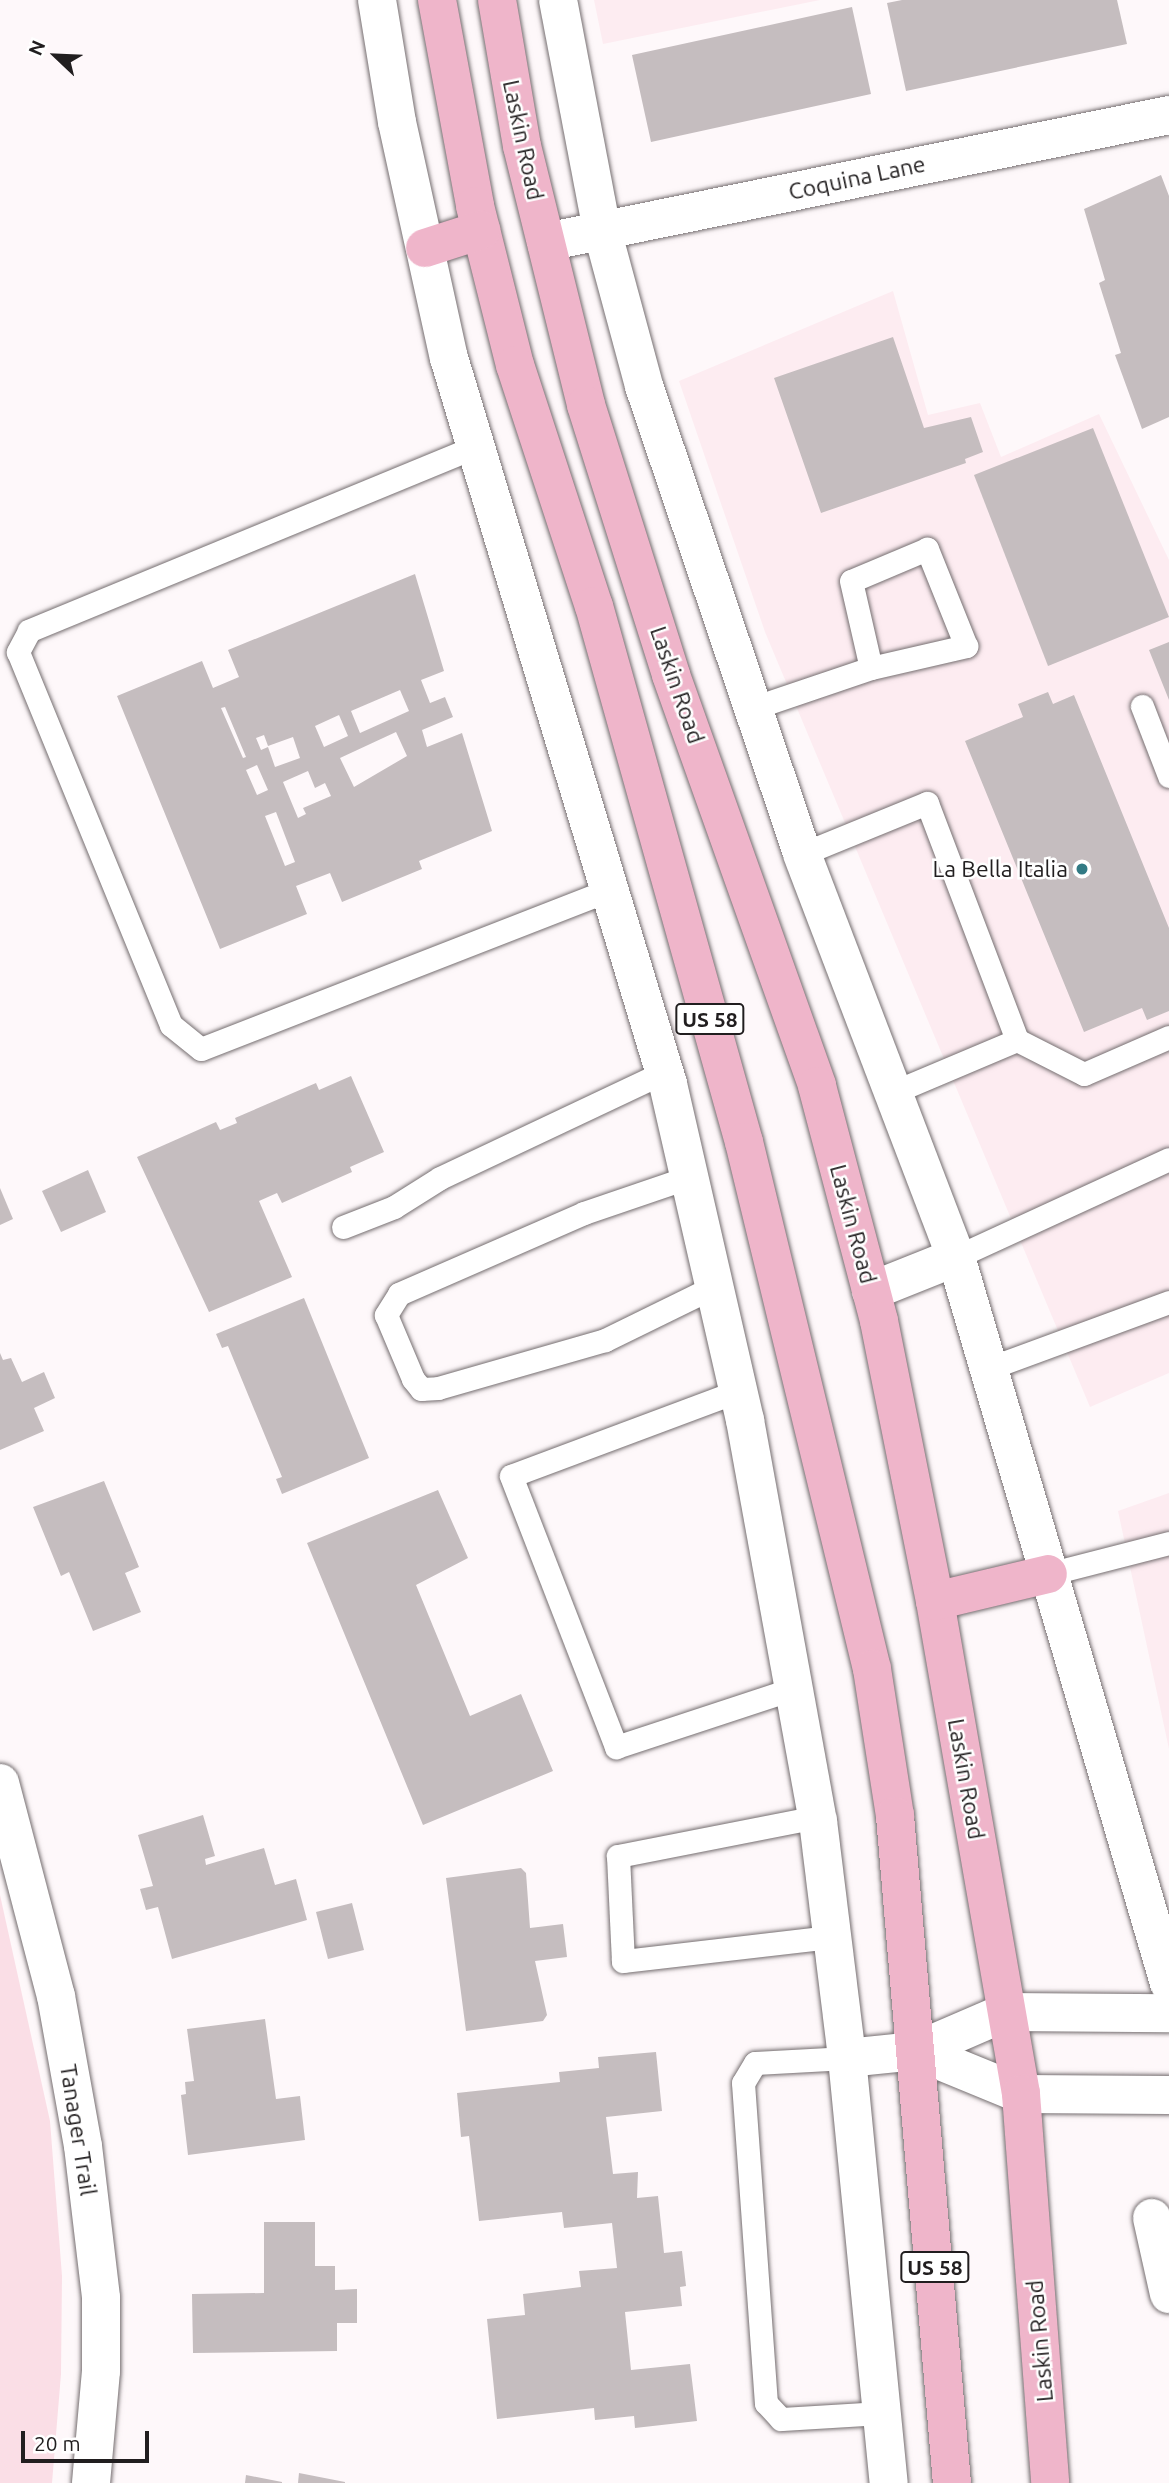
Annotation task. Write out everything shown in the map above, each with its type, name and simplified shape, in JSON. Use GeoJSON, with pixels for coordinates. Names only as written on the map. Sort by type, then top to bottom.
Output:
{"type":"FeatureCollection","features":[{"type":"Feature","properties":{"kind":"main road","name":"US 58"},"geometry":{"type":"LineString","coordinates":[[437,0],[481,230],[515,365],[594,606],[744,1142],[873,1669],[895,1815],[952,2483]]}},
{"type":"Feature","properties":{"kind":"main road","name":"Laskin Road"},"geometry":{"type":"LineString","coordinates":[[496,0],[522,146],[586,405],[671,675],[817,1086],[871,1291],[935,1601],[1021,2094],[1050,2483]]}},
{"type":"Feature","properties":{"kind":"main road"},"geometry":{"type":"LineString","coordinates":[[425,248],[481,230]]}},
{"type":"Feature","properties":{"kind":"main road"},"geometry":{"type":"LineString","coordinates":[[935,1601],[1048,1574]]}},
{"type":"Feature","properties":{"kind":"street"},"geometry":{"type":"LineString","coordinates":[[377,0],[397,122],[449,358],[664,1072],[738,1391],[817,1817],[847,2058],[888,2483]]}},
{"type":"Feature","properties":{"kind":"street"},"geometry":{"type":"LineString","coordinates":[[558,0],[602,230],[644,386],[802,854],[956,1257],[1169,1983]]}},
{"type":"Feature","properties":{"kind":"street","name":"Coquina Lane"},"geometry":{"type":"LineString","coordinates":[[546,242],[1169,115]]}},
{"type":"Feature","properties":{"kind":"street"},"geometry":{"type":"LineString","coordinates":[[871,1291],[956,1257]]}},
{"type":"Feature","properties":{"kind":"street","name":"Tanager Trail"},"geometry":{"type":"LineString","coordinates":[[0,1783],[56,1996],[83,2147],[101,2298],[101,2371],[90,2483]]}},
{"type":"Feature","properties":{"kind":"street"},"geometry":{"type":"LineString","coordinates":[[847,2058],[916,2051],[1006,2012],[1169,2013]]}},
{"type":"Feature","properties":{"kind":"street"},"geometry":{"type":"LineString","coordinates":[[916,2051],[1021,2094],[1169,2095]]}},
{"type":"Feature","properties":{"kind":"street"},"geometry":{"type":"LineString","coordinates":[[1152,2218],[1169,2294]]}},
{"type":"Feature","properties":{"kind":"lane"},"geometry":{"type":"LineString","coordinates":[[477,446],[29,631],[18,652],[171,1025],[201,1049],[611,889]]}},
{"type":"Feature","properties":{"kind":"lane"},"geometry":{"type":"LineString","coordinates":[[753,708],[871,668],[966,646],[927,549],[851,581],[871,668]]}},
{"type":"Feature","properties":{"kind":"lane"},"geometry":{"type":"LineString","coordinates":[[1142,706],[1169,776]]}},
{"type":"Feature","properties":{"kind":"lane"},"geometry":{"type":"LineString","coordinates":[[802,854],[927,803],[1017,1040],[1084,1074],[1169,1037]]}},
{"type":"Feature","properties":{"kind":"lane"},"geometry":{"type":"LineString","coordinates":[[894,1092],[1017,1040]]}},
{"type":"Feature","properties":{"kind":"lane"},"geometry":{"type":"LineString","coordinates":[[343,1227],[394,1206],[440,1178],[664,1072]]}},
{"type":"Feature","properties":{"kind":"lane"},"geometry":{"type":"LineString","coordinates":[[956,1257],[1169,1159]]}},
{"type":"Feature","properties":{"kind":"lane"},"geometry":{"type":"LineString","coordinates":[[689,1177],[584,1213],[399,1294],[386,1315],[413,1379],[421,1389],[438,1388],[605,1340],[715,1286]]}},
{"type":"Feature","properties":{"kind":"lane"},"geometry":{"type":"LineString","coordinates":[[987,1369],[1169,1302]]}},
{"type":"Feature","properties":{"kind":"lane"},"geometry":{"type":"LineString","coordinates":[[738,1391],[511,1476],[616,1747],[795,1688]]}},
{"type":"Feature","properties":{"kind":"lane"},"geometry":{"type":"LineString","coordinates":[[1048,1574],[1169,1544]]}},
{"type":"Feature","properties":{"kind":"lane"},"geometry":{"type":"LineString","coordinates":[[817,1817],[618,1856],[623,1961],[832,1937]]}},
{"type":"Feature","properties":{"kind":"lane"},"geometry":{"type":"LineString","coordinates":[[847,2058],[755,2063],[743,2083],[766,2403],[781,2419],[882,2413]]}},
{"type":"Feature","properties":{"kind":"shaded area"},"geometry":{"type":"Polygon","coordinates":[[[594,0],[820,0],[603,44],[594,0]]]}},
{"type":"Feature","properties":{"kind":"shaded area"},"geometry":{"type":"Polygon","coordinates":[[[893,291],[928,415],[980,403],[1001,457],[1099,414],[1169,560],[1169,1373],[1090,1407],[765,632],[679,381],[893,291]]]}},
{"type":"Feature","properties":{"kind":"shaded area"},"geometry":{"type":"Polygon","coordinates":[[[1169,1493],[1169,1749],[1118,1511],[1169,1493]]]}},
{"type":"Feature","properties":{"kind":"shaded area"},"geometry":{"type":"Polygon","coordinates":[[[0,1895],[50,2121],[62,2276],[61,2374],[52,2483],[0,2483],[0,1895]]]}},
{"type":"Feature","properties":{"kind":"building"},"geometry":{"type":"Polygon","coordinates":[[[902,0],[1117,0],[1127,44],[906,91],[887,3],[902,0]]]}},
{"type":"Feature","properties":{"kind":"building"},"geometry":{"type":"Polygon","coordinates":[[[852,7],[871,94],[651,142],[632,55],[852,7]]]}},
{"type":"Feature","properties":{"kind":"building"},"geometry":{"type":"Polygon","coordinates":[[[1161,175],[1169,196],[1169,417],[1142,429],[1115,355],[1121,353],[1099,283],[1105,280],[1084,209],[1161,175]]]}},
{"type":"Feature","properties":{"kind":"building"},"geometry":{"type":"Polygon","coordinates":[[[893,337],[924,428],[971,417],[983,452],[965,459],[966,463],[821,513],[774,378],[893,337]]]}},
{"type":"Feature","properties":{"kind":"building"},"geometry":{"type":"Polygon","coordinates":[[[1093,428],[1169,617],[1048,666],[974,475],[1093,428]]]}},
{"type":"Feature","properties":{"kind":"building"},"geometry":{"type":"Polygon","coordinates":[[[415,574],[444,671],[421,680],[430,703],[445,697],[453,717],[422,730],[427,747],[462,733],[492,831],[419,861],[422,869],[342,902],[330,873],[296,886],[307,914],[220,949],[117,696],[202,661],[213,688],[239,677],[228,650],[415,574]],[[400,690],[351,711],[360,733],[409,711],[400,690]],[[225,707],[221,708],[243,758],[246,757],[225,707]],[[339,715],[315,726],[324,747],[348,736],[339,715]],[[396,732],[340,758],[354,787],[407,756],[396,732]],[[264,735],[256,738],[261,750],[268,747],[275,767],[300,758],[293,737],[268,746],[264,735]],[[257,765],[246,770],[257,795],[268,790],[257,765]],[[308,771],[283,782],[298,818],[306,814],[303,808],[331,796],[325,783],[315,788],[308,771]],[[276,812],[265,816],[285,866],[295,862],[276,812]]]}},
{"type":"Feature","properties":{"kind":"building"},"geometry":{"type":"Polygon","coordinates":[[[1169,642],[1169,700],[1149,650],[1169,642]]]}},
{"type":"Feature","properties":{"kind":"building"},"geometry":{"type":"Polygon","coordinates":[[[1048,692],[1053,704],[1074,695],[1169,928],[1169,1011],[1147,1020],[1142,1008],[1084,1032],[965,741],[1023,717],[1018,704],[1048,692]]]}},
{"type":"Feature","properties":{"kind":"building"},"geometry":{"type":"Polygon","coordinates":[[[351,1076],[384,1152],[350,1167],[352,1172],[282,1203],[277,1193],[259,1201],[292,1277],[209,1312],[137,1157],[216,1122],[220,1130],[237,1123],[235,1118],[316,1083],[319,1090],[351,1076]]]}},
{"type":"Feature","properties":{"kind":"building"},"geometry":{"type":"Polygon","coordinates":[[[88,1170],[106,1212],[61,1232],[42,1191],[88,1170]]]}},
{"type":"Feature","properties":{"kind":"building"},"geometry":{"type":"Polygon","coordinates":[[[0,1188],[13,1219],[0,1225],[0,1188]]]}},
{"type":"Feature","properties":{"kind":"building"},"geometry":{"type":"Polygon","coordinates":[[[304,1298],[369,1458],[282,1494],[276,1479],[282,1477],[228,1346],[222,1348],[216,1334],[304,1298]]]}},
{"type":"Feature","properties":{"kind":"building"},"geometry":{"type":"Polygon","coordinates":[[[0,1353],[3,1360],[11,1358],[22,1382],[44,1372],[55,1398],[34,1408],[44,1431],[0,1450],[0,1353]]]}},
{"type":"Feature","properties":{"kind":"building"},"geometry":{"type":"Polygon","coordinates":[[[104,1481],[139,1567],[125,1573],[141,1612],[93,1631],[69,1572],[61,1576],[33,1507],[104,1481]]]}},
{"type":"Feature","properties":{"kind":"building"},"geometry":{"type":"Polygon","coordinates":[[[438,1490],[468,1558],[416,1585],[470,1716],[521,1694],[553,1771],[423,1825],[307,1543],[438,1490]]]}},
{"type":"Feature","properties":{"kind":"building"},"geometry":{"type":"Polygon","coordinates":[[[203,1815],[215,1856],[205,1859],[206,1865],[264,1848],[275,1885],[296,1879],[307,1920],[172,1959],[158,1907],[146,1910],[140,1889],[153,1886],[138,1835],[203,1815]]]}},
{"type":"Feature","properties":{"kind":"building"},"geometry":{"type":"Polygon","coordinates":[[[521,1868],[526,1873],[530,1928],[563,1924],[567,1957],[535,1961],[547,2015],[543,2021],[466,2031],[446,1878],[521,1868]]]}},
{"type":"Feature","properties":{"kind":"building"},"geometry":{"type":"Polygon","coordinates":[[[352,1903],[364,1950],[328,1959],[316,1912],[352,1903]]]}},
{"type":"Feature","properties":{"kind":"building"},"geometry":{"type":"Polygon","coordinates":[[[265,2019],[276,2099],[300,2096],[305,2140],[188,2155],[181,2095],[186,2094],[185,2082],[194,2081],[187,2029],[265,2019]]]}},
{"type":"Feature","properties":{"kind":"building"},"geometry":{"type":"Polygon","coordinates":[[[656,2052],[662,2111],[606,2117],[613,2174],[638,2172],[637,2198],[658,2196],[664,2253],[682,2251],[686,2286],[680,2287],[682,2306],[625,2312],[631,2370],[690,2364],[697,2421],[635,2428],[634,2416],[595,2420],[594,2408],[497,2419],[487,2319],[525,2315],[523,2294],[581,2287],[579,2271],[617,2268],[612,2223],[564,2228],[562,2212],[479,2221],[469,2136],[461,2137],[457,2093],[560,2082],[559,2072],[599,2068],[598,2057],[656,2052]]]}},
{"type":"Feature","properties":{"kind":"building"},"geometry":{"type":"Polygon","coordinates":[[[264,2222],[315,2222],[315,2266],[335,2266],[335,2290],[357,2289],[357,2323],[337,2323],[337,2351],[193,2353],[192,2294],[264,2293],[264,2222]]]}},
{"type":"Feature","properties":{"kind":"building"},"geometry":{"type":"Polygon","coordinates":[[[299,2473],[345,2482],[345,2483],[298,2483],[299,2473]]]}},
{"type":"Feature","properties":{"kind":"building"},"geometry":{"type":"Polygon","coordinates":[[[246,2475],[282,2482],[282,2483],[245,2483],[246,2475]]]}},
{"type":"Feature","properties":{"kind":"place","name":"La Bella Italia"},"geometry":{"type":"Point","coordinates":[1082,869]}}]}
